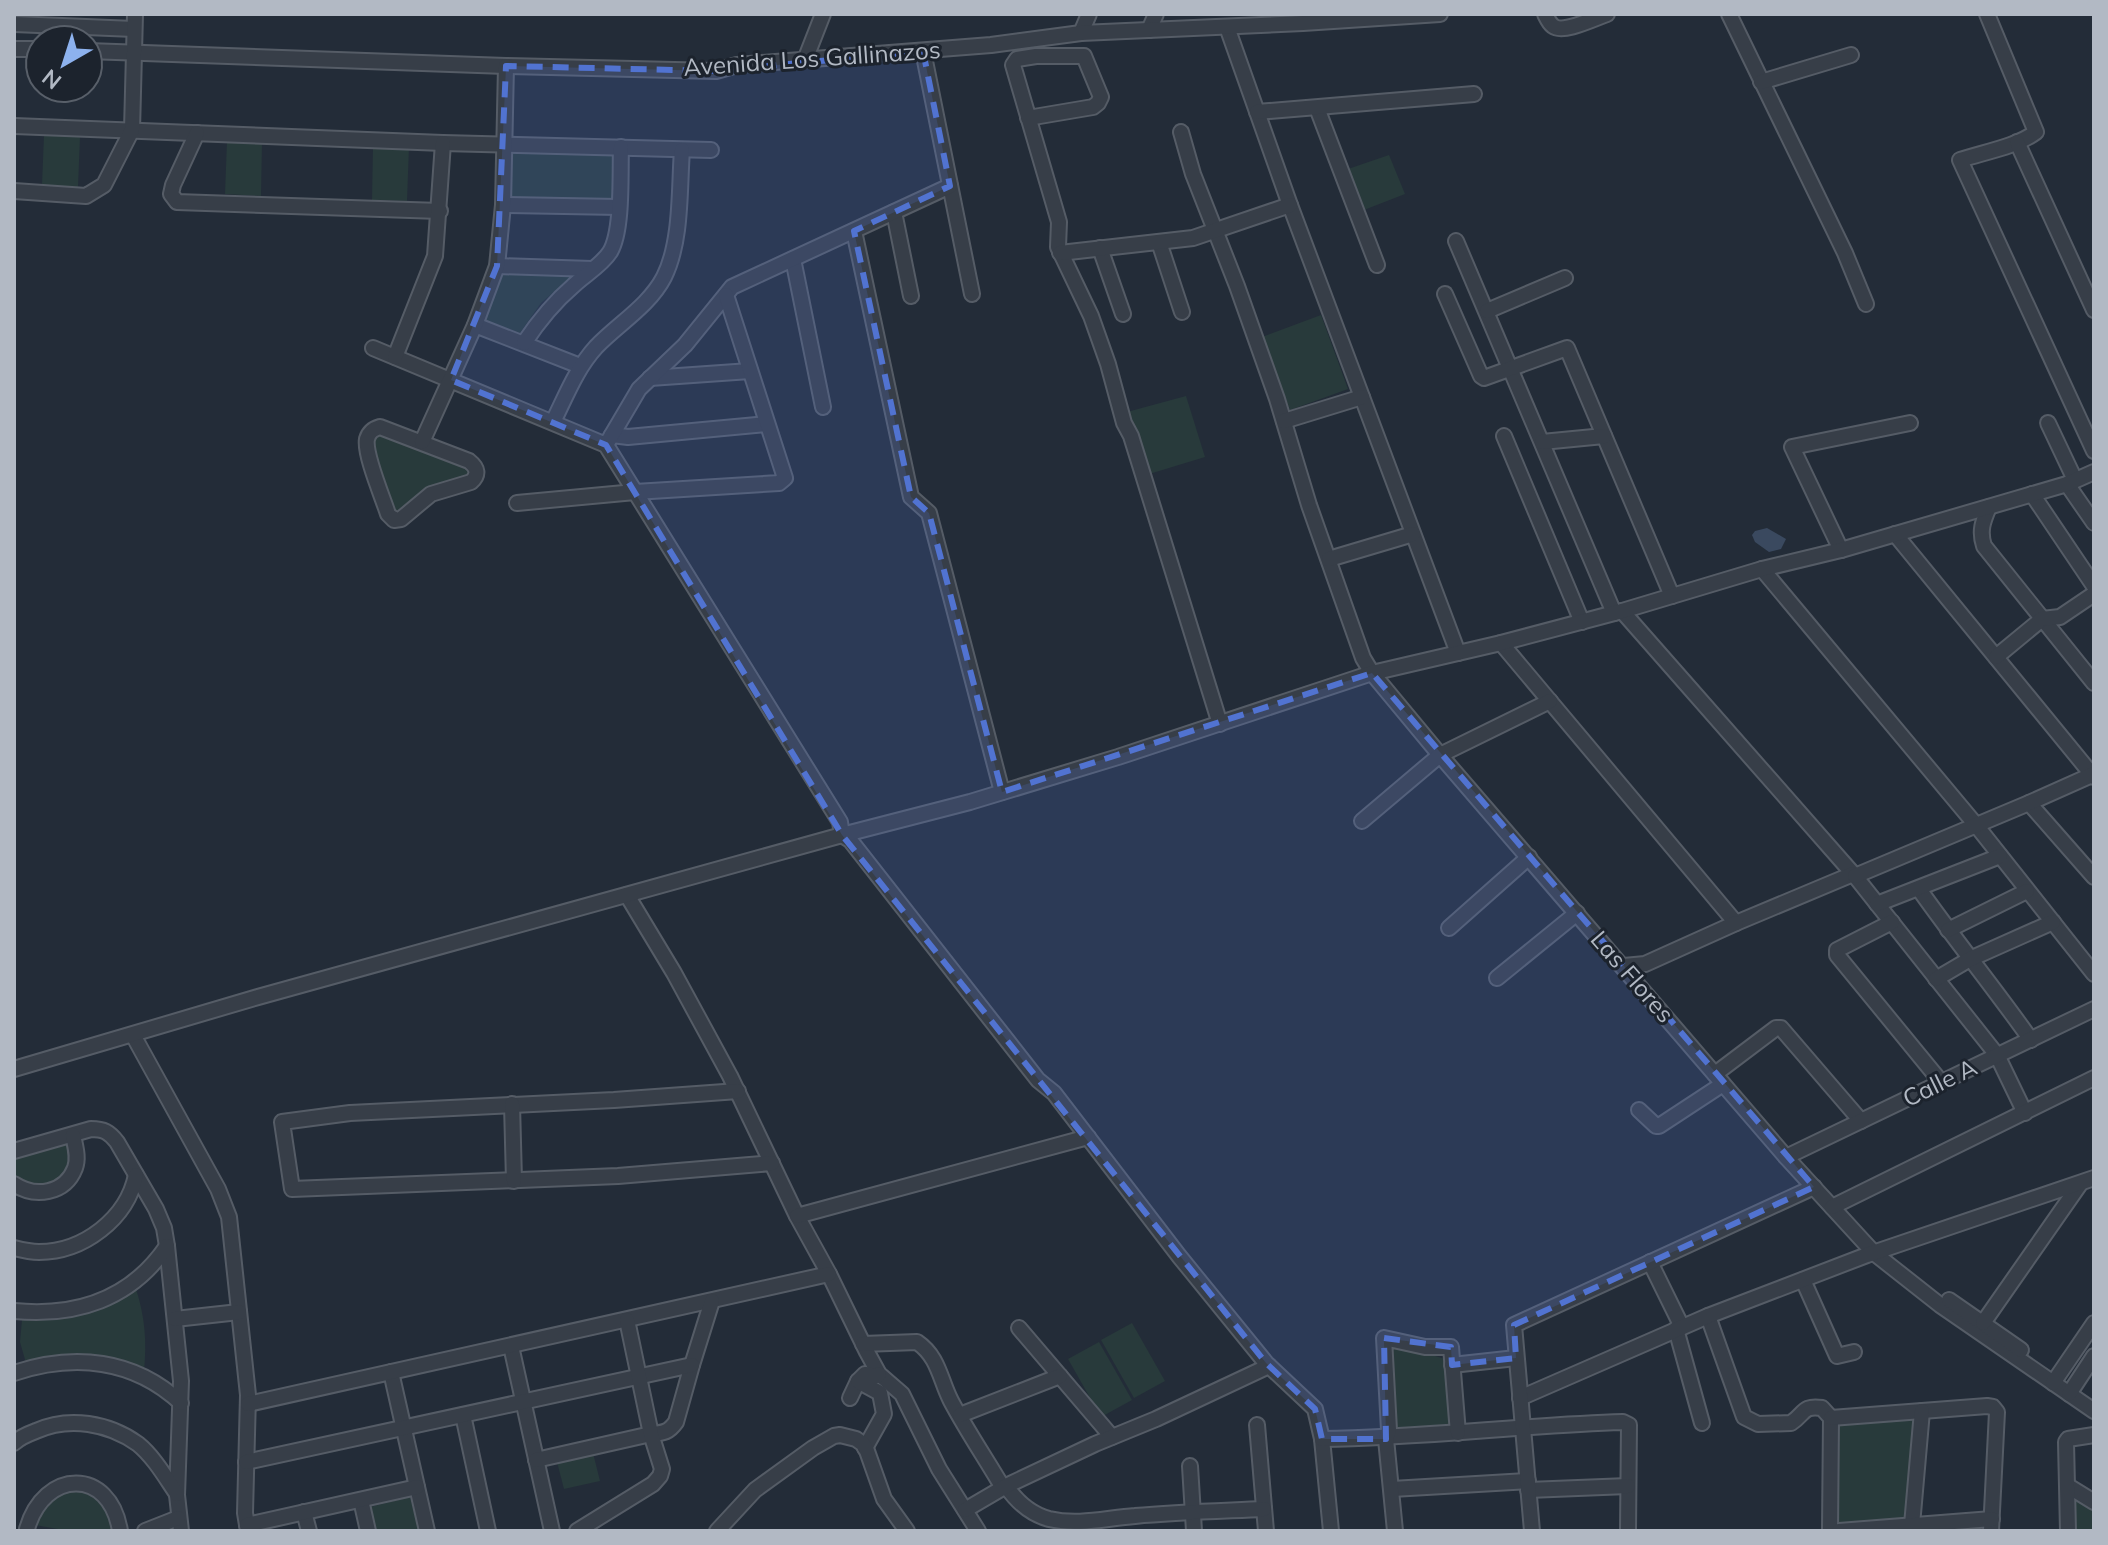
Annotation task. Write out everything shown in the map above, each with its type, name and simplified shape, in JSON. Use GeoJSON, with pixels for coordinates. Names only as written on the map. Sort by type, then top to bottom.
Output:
{"type":"FeatureCollection","features":[{"type":"Feature","properties":{"kind":"street"},"geometry":{"type":"LineString","coordinates":[[805,60],[823,14]]}},
{"type":"Feature","properties":{"kind":"street"},"geometry":{"type":"LineString","coordinates":[[1081,33],[1089,14]]}},
{"type":"Feature","properties":{"kind":"street"},"geometry":{"type":"LineString","coordinates":[[1149,30],[1156,14]]}},
{"type":"Feature","properties":{"kind":"street","name":"Avenida Los Gallinazos"},"geometry":{"type":"LineString","coordinates":[[104,51],[716,71],[737,65],[991,45],[1081,33],[1149,30],[1229,33],[1362,16],[1440,14]]}},
{"type":"Feature","properties":{"kind":"street"},"geometry":{"type":"LineString","coordinates":[[1545,14],[1558,28],[1574,26],[1607,14]]}},
{"type":"Feature","properties":{"kind":"street"},"geometry":{"type":"LineString","coordinates":[[1729,14],[1845,253],[1866,304]]}},
{"type":"Feature","properties":{"kind":"street"},"geometry":{"type":"LineString","coordinates":[[1987,14],[2036,128],[2034,135],[1960,160],[2094,451]]}},
{"type":"Feature","properties":{"kind":"street"},"geometry":{"type":"LineString","coordinates":[[14,24],[135,22],[132,130],[104,185],[86,196],[14,191]]}},
{"type":"Feature","properties":{"kind":"street"},"geometry":{"type":"LineString","coordinates":[[1229,33],[1458,653]]}},
{"type":"Feature","properties":{"kind":"street"},"geometry":{"type":"LineString","coordinates":[[923,51],[972,294]]}},
{"type":"Feature","properties":{"kind":"street"},"geometry":{"type":"LineString","coordinates":[[1761,82],[1851,55]]}},
{"type":"Feature","properties":{"kind":"street"},"geometry":{"type":"LineString","coordinates":[[1028,118],[1093,107],[1098,103],[1101,97],[1084,56],[1036,56],[1014,61],[1013,65],[1028,118],[1059,222],[1058,247],[1091,316],[1108,364],[1220,724]]}},
{"type":"Feature","properties":{"kind":"street"},"geometry":{"type":"LineString","coordinates":[[422,442],[475,325],[497,266],[503,205],[506,66]]}},
{"type":"Feature","properties":{"kind":"street"},"geometry":{"type":"LineString","coordinates":[[1257,112],[1474,94]]}},
{"type":"Feature","properties":{"kind":"street"},"geometry":{"type":"LineString","coordinates":[[1317,108],[1377,265]]}},
{"type":"Feature","properties":{"kind":"street"},"geometry":{"type":"LineString","coordinates":[[14,126],[711,150]]}},
{"type":"Feature","properties":{"kind":"street","name":"Las Flores"},"geometry":{"type":"LineString","coordinates":[[1181,132],[1193,174],[1237,286],[1284,421],[1309,505],[1363,658],[1372,673],[1786,1157],[1874,1253],[1953,1315],[2056,1379],[2094,1411]]}},
{"type":"Feature","properties":{"kind":"street"},"geometry":{"type":"LineString","coordinates":[[197,133],[173,185],[171,194],[177,202],[440,211]]}},
{"type":"Feature","properties":{"kind":"street"},"geometry":{"type":"LineString","coordinates":[[2017,142],[2094,310]]}},
{"type":"Feature","properties":{"kind":"street"},"geometry":{"type":"LineString","coordinates":[[395,357],[435,256],[443,143]]}},
{"type":"Feature","properties":{"kind":"street"},"geometry":{"type":"LineString","coordinates":[[524,343],[552,306],[604,260],[611,250],[616,237],[619,207],[621,147]]}},
{"type":"Feature","properties":{"kind":"street"},"geometry":{"type":"LineString","coordinates":[[553,422],[580,366],[619,324],[647,301],[664,277],[675,244],[682,150]]}},
{"type":"Feature","properties":{"kind":"street"},"geometry":{"type":"LineString","coordinates":[[609,440],[639,389],[685,345],[732,287],[950,186]]}},
{"type":"Feature","properties":{"kind":"street"},"geometry":{"type":"LineString","coordinates":[[503,205],[619,207]]}},
{"type":"Feature","properties":{"kind":"street"},"geometry":{"type":"LineString","coordinates":[[1060,253],[1193,238],[1290,205]]}},
{"type":"Feature","properties":{"kind":"street"},"geometry":{"type":"LineString","coordinates":[[894,212],[911,296]]}},
{"type":"Feature","properties":{"kind":"street"},"geometry":{"type":"LineString","coordinates":[[854,231],[911,497],[929,513],[1002,792]]}},
{"type":"Feature","properties":{"kind":"street"},"geometry":{"type":"LineString","coordinates":[[1456,241],[1618,612],[1854,875],[1997,1055],[2025,1113]]}},
{"type":"Feature","properties":{"kind":"street"},"geometry":{"type":"LineString","coordinates":[[1159,242],[1182,312]]}},
{"type":"Feature","properties":{"kind":"street"},"geometry":{"type":"LineString","coordinates":[[1100,248],[1123,314]]}},
{"type":"Feature","properties":{"kind":"street"},"geometry":{"type":"LineString","coordinates":[[793,259],[823,407]]}},
{"type":"Feature","properties":{"kind":"street"},"geometry":{"type":"LineString","coordinates":[[497,266],[592,269]]}},
{"type":"Feature","properties":{"kind":"street"},"geometry":{"type":"LineString","coordinates":[[1487,311],[1565,278]]}},
{"type":"Feature","properties":{"kind":"street"},"geometry":{"type":"LineString","coordinates":[[1445,294],[1484,378],[1567,348],[1672,596]]}},
{"type":"Feature","properties":{"kind":"street"},"geometry":{"type":"LineString","coordinates":[[517,503],[779,483],[785,478],[726,295]]}},
{"type":"Feature","properties":{"kind":"street"},"geometry":{"type":"LineString","coordinates":[[475,325],[580,366]]}},
{"type":"Feature","properties":{"kind":"street"},"geometry":{"type":"LineString","coordinates":[[373,348],[553,422],[609,440],[767,424]]}},
{"type":"Feature","properties":{"kind":"street"},"geometry":{"type":"LineString","coordinates":[[650,378],[750,371]]}},
{"type":"Feature","properties":{"kind":"street"},"geometry":{"type":"LineString","coordinates":[[1284,421],[1362,397]]}},
{"type":"Feature","properties":{"kind":"street"},"geometry":{"type":"LineString","coordinates":[[1841,550],[1792,447],[1910,423]]}},
{"type":"Feature","properties":{"kind":"street"},"geometry":{"type":"LineString","coordinates":[[2048,423],[2071,482],[2094,523]]}},
{"type":"Feature","properties":{"kind":"street"},"geometry":{"type":"LineString","coordinates":[[380,427],[422,442],[469,461],[475,466],[476,478],[431,494],[401,519],[394,520],[388,514],[369,456],[367,439],[374,429],[380,427]]}},
{"type":"Feature","properties":{"kind":"street"},"geometry":{"type":"LineString","coordinates":[[1504,436],[1582,622]]}},
{"type":"Feature","properties":{"kind":"street"},"geometry":{"type":"LineString","coordinates":[[1542,442],[1604,436]]}},
{"type":"Feature","properties":{"kind":"street"},"geometry":{"type":"LineString","coordinates":[[609,440],[635,492],[840,822],[842,835],[850,840],[1038,1080],[1054,1093],[1179,1256],[1269,1366],[1315,1409],[1322,1439],[1331,1531]]}},
{"type":"Feature","properties":{"kind":"street"},"geometry":{"type":"LineString","coordinates":[[14,1069],[258,997],[1002,792],[1372,673],[1582,622],[1762,569],[1841,550],[2071,482],[2094,472]]}},
{"type":"Feature","properties":{"kind":"street"},"geometry":{"type":"LineString","coordinates":[[2032,494],[2094,586]]}},
{"type":"Feature","properties":{"kind":"street"},"geometry":{"type":"LineString","coordinates":[[1989,507],[1982,521],[1984,546],[2094,683]]}},
{"type":"Feature","properties":{"kind":"street"},"geometry":{"type":"LineString","coordinates":[[1329,559],[1413,534]]}},
{"type":"Feature","properties":{"kind":"street"},"geometry":{"type":"LineString","coordinates":[[1624,966],[1645,964],[1736,923],[2093,775],[1895,534]]}},
{"type":"Feature","properties":{"kind":"street"},"geometry":{"type":"LineString","coordinates":[[1762,569],[1976,825],[2094,974]]}},
{"type":"Feature","properties":{"kind":"street"},"geometry":{"type":"LineString","coordinates":[[1996,657],[2042,619],[2060,617],[2094,594]]}},
{"type":"Feature","properties":{"kind":"street"},"geometry":{"type":"LineString","coordinates":[[1501,643],[1736,923]]}},
{"type":"Feature","properties":{"kind":"street"},"geometry":{"type":"LineString","coordinates":[[1362,821],[1440,755],[1550,701]]}},
{"type":"Feature","properties":{"kind":"street"},"geometry":{"type":"LineString","coordinates":[[2029,803],[2094,876]]}},
{"type":"Feature","properties":{"kind":"street"},"geometry":{"type":"LineString","coordinates":[[1877,904],[2000,856]]}},
{"type":"Feature","properties":{"kind":"street"},"geometry":{"type":"LineString","coordinates":[[1449,928],[1529,857]]}},
{"type":"Feature","properties":{"kind":"street"},"geometry":{"type":"LineString","coordinates":[[1919,889],[2031,1040]]}},
{"type":"Feature","properties":{"kind":"street"},"geometry":{"type":"LineString","coordinates":[[1948,930],[2027,891]]}},
{"type":"Feature","properties":{"kind":"street"},"geometry":{"type":"LineString","coordinates":[[627,895],[674,973],[738,1091],[797,1216],[879,1374],[902,1394],[939,1469],[978,1531]]}},
{"type":"Feature","properties":{"kind":"street"},"geometry":{"type":"LineString","coordinates":[[1497,978],[1577,913]]}},
{"type":"Feature","properties":{"kind":"street"},"geometry":{"type":"LineString","coordinates":[[1892,922],[1837,950],[1837,955],[1941,1082]]}},
{"type":"Feature","properties":{"kind":"street"},"geometry":{"type":"LineString","coordinates":[[1936,979],[1970,959],[2053,922]]}},
{"type":"Feature","properties":{"kind":"street","name":"Calle A"},"geometry":{"type":"LineString","coordinates":[[1786,1157],[2094,1009]]}},
{"type":"Feature","properties":{"kind":"street"},"geometry":{"type":"LineString","coordinates":[[1639,1110],[1659,1126],[1719,1079],[1776,1028],[1781,1028],[1861,1121]]}},
{"type":"Feature","properties":{"kind":"street"},"geometry":{"type":"LineString","coordinates":[[133,1035],[218,1189],[229,1217],[248,1404],[245,1513],[248,1528],[417,1487]]}},
{"type":"Feature","properties":{"kind":"street"},"geometry":{"type":"LineString","coordinates":[[1832,1207],[2094,1078]]}},
{"type":"Feature","properties":{"kind":"street"},"geometry":{"type":"LineString","coordinates":[[738,1091],[350,1113],[282,1122],[292,1189],[618,1176],[772,1163]]}},
{"type":"Feature","properties":{"kind":"street"},"geometry":{"type":"LineString","coordinates":[[512,1104],[514,1181]]}},
{"type":"Feature","properties":{"kind":"street"},"geometry":{"type":"LineString","coordinates":[[14,1151],[91,1129],[110,1133],[156,1209],[164,1228],[181,1403],[177,1495],[180,1524],[145,1531]]}},
{"type":"Feature","properties":{"kind":"street"},"geometry":{"type":"LineString","coordinates":[[14,1184],[35,1193],[59,1187],[75,1167],[77,1154],[73,1135]]}},
{"type":"Feature","properties":{"kind":"street"},"geometry":{"type":"LineString","coordinates":[[797,1216],[1088,1137]]}},
{"type":"Feature","properties":{"kind":"street"},"geometry":{"type":"LineString","coordinates":[[14,1248],[38,1252],[70,1248],[99,1233],[121,1210],[136,1175]]}},
{"type":"Feature","properties":{"kind":"street"},"geometry":{"type":"LineString","coordinates":[[1520,1398],[1708,1316],[1874,1253],[2087,1181]]}},
{"type":"Feature","properties":{"kind":"street"},"geometry":{"type":"LineString","coordinates":[[1983,1323],[2087,1181]]}},
{"type":"Feature","properties":{"kind":"street"},"geometry":{"type":"LineString","coordinates":[[1532,1531],[1514,1325],[1814,1187]]}},
{"type":"Feature","properties":{"kind":"street"},"geometry":{"type":"LineString","coordinates":[[14,1311],[59,1312],[111,1296],[156,1263],[167,1246]]}},
{"type":"Feature","properties":{"kind":"street"},"geometry":{"type":"LineString","coordinates":[[1650,1262],[1679,1328],[1702,1423]]}},
{"type":"Feature","properties":{"kind":"street","name":"Las Flores"},"geometry":{"type":"LineString","coordinates":[[1900,1272],[1913,1275],[1983,1323],[2056,1379]]}},
{"type":"Feature","properties":{"kind":"street"},"geometry":{"type":"LineString","coordinates":[[248,1404],[829,1274]]}},
{"type":"Feature","properties":{"kind":"street"},"geometry":{"type":"LineString","coordinates":[[1803,1280],[1837,1356],[1854,1352]]}},
{"type":"Feature","properties":{"kind":"street"},"geometry":{"type":"LineString","coordinates":[[536,1460],[671,1430],[712,1301]]}},
{"type":"Feature","properties":{"kind":"street"},"geometry":{"type":"LineString","coordinates":[[175,1319],[239,1312]]}},
{"type":"Feature","properties":{"kind":"street"},"geometry":{"type":"LineString","coordinates":[[1708,1316],[1744,1417],[1758,1424],[1791,1423],[1810,1407],[1822,1408],[1831,1418],[1830,1531]]}},
{"type":"Feature","properties":{"kind":"street"},"geometry":{"type":"LineString","coordinates":[[577,1531],[653,1484],[662,1469],[651,1434],[627,1320]]}},
{"type":"Feature","properties":{"kind":"street"},"geometry":{"type":"LineString","coordinates":[[2056,1379],[2094,1323]]}},
{"type":"Feature","properties":{"kind":"street"},"geometry":{"type":"LineString","coordinates":[[1019,1328],[1112,1437]]}},
{"type":"Feature","properties":{"kind":"street"},"geometry":{"type":"LineString","coordinates":[[1395,1531],[1386,1439],[1389,1430],[1384,1338],[1425,1347],[1451,1347],[1458,1433]]}},
{"type":"Feature","properties":{"kind":"street"},"geometry":{"type":"LineString","coordinates":[[863,1344],[917,1342],[924,1346],[934,1359],[949,1398],[1005,1487],[1015,1499],[1049,1519],[1092,1522],[1134,1516],[1264,1509]]}},
{"type":"Feature","properties":{"kind":"street"},"geometry":{"type":"LineString","coordinates":[[511,1346],[552,1531]]}},
{"type":"Feature","properties":{"kind":"street"},"geometry":{"type":"LineString","coordinates":[[2072,1390],[2094,1356]]}},
{"type":"Feature","properties":{"kind":"street"},"geometry":{"type":"LineString","coordinates":[[1452,1365],[1516,1358]]}},
{"type":"Feature","properties":{"kind":"street"},"geometry":{"type":"LineString","coordinates":[[14,1373],[37,1365],[65,1361],[92,1362],[145,1377],[169,1391],[181,1403]]}},
{"type":"Feature","properties":{"kind":"street"},"geometry":{"type":"LineString","coordinates":[[246,1462],[692,1365]]}},
{"type":"Feature","properties":{"kind":"street"},"geometry":{"type":"LineString","coordinates":[[965,1510],[1005,1487],[1269,1366]]}},
{"type":"Feature","properties":{"kind":"street"},"geometry":{"type":"LineString","coordinates":[[391,1372],[427,1531]]}},
{"type":"Feature","properties":{"kind":"street"},"geometry":{"type":"LineString","coordinates":[[850,1398],[865,1374],[879,1374]]}},
{"type":"Feature","properties":{"kind":"street"},"geometry":{"type":"LineString","coordinates":[[960,1415],[1060,1376]]}},
{"type":"Feature","properties":{"kind":"street"},"geometry":{"type":"LineString","coordinates":[[858,1381],[880,1393],[884,1411],[865,1448]]}},
{"type":"Feature","properties":{"kind":"street","name":"Las Flores"},"geometry":{"type":"LineString","coordinates":[[2072,1390],[2094,1399]]}},
{"type":"Feature","properties":{"kind":"street"},"geometry":{"type":"LineString","coordinates":[[1831,1418],[1987,1406],[1997,1412],[1992,1525],[1912,1525],[1839,1531]]}},
{"type":"Feature","properties":{"kind":"street"},"geometry":{"type":"LineString","coordinates":[[1912,1525],[1922,1411]]}},
{"type":"Feature","properties":{"kind":"street"},"geometry":{"type":"LineString","coordinates":[[463,1415],[488,1531]]}},
{"type":"Feature","properties":{"kind":"street"},"geometry":{"type":"LineString","coordinates":[[14,1443],[48,1425],[80,1422],[112,1429],[140,1446],[177,1495]]}},
{"type":"Feature","properties":{"kind":"street"},"geometry":{"type":"LineString","coordinates":[[1322,1439],[1386,1439],[1553,1424],[1626,1423],[1629,1425],[1628,1531]]}},
{"type":"Feature","properties":{"kind":"street"},"geometry":{"type":"LineString","coordinates":[[1257,1425],[1266,1531]]}},
{"type":"Feature","properties":{"kind":"street"},"geometry":{"type":"LineString","coordinates":[[717,1531],[755,1490],[813,1448],[840,1435],[856,1439],[865,1448],[884,1499],[907,1531]]}},
{"type":"Feature","properties":{"kind":"street"},"geometry":{"type":"LineString","coordinates":[[2068,1531],[2068,1439],[2094,1435]]}},
{"type":"Feature","properties":{"kind":"street"},"geometry":{"type":"LineString","coordinates":[[1190,1466],[1194,1531]]}},
{"type":"Feature","properties":{"kind":"street"},"geometry":{"type":"LineString","coordinates":[[26,1529],[30,1517],[46,1494],[72,1483],[99,1490],[116,1512],[120,1531]]}},
{"type":"Feature","properties":{"kind":"street"},"geometry":{"type":"LineString","coordinates":[[1392,1489],[1628,1486]]}},
{"type":"Feature","properties":{"kind":"street"},"geometry":{"type":"LineString","coordinates":[[2068,1486],[2094,1502]]}},
{"type":"Feature","properties":{"kind":"street"},"geometry":{"type":"LineString","coordinates":[[361,1500],[368,1531]]}},
{"type":"Feature","properties":{"kind":"street"},"geometry":{"type":"LineString","coordinates":[[304,1512],[309,1531]]}},
{"type":"Feature","properties":{"kind":"highlighted area"},"geometry":{"type":"Polygon","coordinates":[[[923,51],[950,186],[854,231],[911,497],[929,513],[1002,792],[1372,673],[1814,1187],[1514,1325],[1516,1358],[1452,1365],[1451,1347],[1384,1338],[1386,1439],[1322,1439],[1315,1409],[1266,1363],[842,835],[606,445],[451,380],[497,266],[506,66],[716,71],[923,51]]]}},
{"type":"Feature","properties":{"kind":"shaded area"},"geometry":{"type":"Polygon","coordinates":[[[44,135],[80,137],[78,187],[42,185],[44,135]]]}},
{"type":"Feature","properties":{"kind":"shaded area"},"geometry":{"type":"Polygon","coordinates":[[[227,141],[262,142],[261,196],[225,194],[227,141]]]}},
{"type":"Feature","properties":{"kind":"shaded area"},"geometry":{"type":"Polygon","coordinates":[[[373,146],[409,147],[407,201],[372,200],[373,146]]]}},
{"type":"Feature","properties":{"kind":"shaded area"},"geometry":{"type":"Polygon","coordinates":[[[511,152],[612,155],[612,201],[510,198],[511,152]]]}},
{"type":"Feature","properties":{"kind":"shaded area"},"geometry":{"type":"Polygon","coordinates":[[[1389,155],[1405,194],[1364,210],[1348,169],[1389,155]]]}},
{"type":"Feature","properties":{"kind":"shaded area"},"geometry":{"type":"Polygon","coordinates":[[[502,271],[574,275],[541,303],[520,333],[483,319],[502,271]]]}},
{"type":"Feature","properties":{"kind":"shaded area"},"geometry":{"type":"Polygon","coordinates":[[[1321,315],[1348,389],[1290,410],[1262,337],[1321,315]]]}},
{"type":"Feature","properties":{"kind":"shaded area"},"geometry":{"type":"Polygon","coordinates":[[[1186,396],[1205,457],[1146,475],[1127,412],[1186,396]]]}},
{"type":"Feature","properties":{"kind":"shaded area"},"geometry":{"type":"Polygon","coordinates":[[[383,432],[469,469],[470,476],[431,486],[395,512],[374,455],[374,437],[383,432]]]}},
{"type":"Feature","properties":{"kind":"shaded area"},"geometry":{"type":"Polygon","coordinates":[[[70,1142],[68,1169],[54,1182],[36,1188],[14,1176],[14,1157],[70,1142]]]}},
{"type":"Feature","properties":{"kind":"shaded area"},"geometry":{"type":"Polygon","coordinates":[[[136,1289],[144,1330],[144,1371],[116,1359],[85,1356],[26,1363],[20,1342],[22,1320],[84,1315],[136,1289]]]}},
{"type":"Feature","properties":{"kind":"shaded area"},"geometry":{"type":"Polygon","coordinates":[[[1132,1323],[1165,1381],[1134,1398],[1101,1340],[1132,1323]]]}},
{"type":"Feature","properties":{"kind":"shaded area"},"geometry":{"type":"Polygon","coordinates":[[[1099,1342],[1132,1400],[1101,1417],[1068,1359],[1099,1342]]]}},
{"type":"Feature","properties":{"kind":"shaded area"},"geometry":{"type":"Polygon","coordinates":[[[1389,1342],[1445,1359],[1450,1430],[1393,1435],[1389,1342]]]}},
{"type":"Feature","properties":{"kind":"shaded area"},"geometry":{"type":"Polygon","coordinates":[[[1915,1418],[1904,1519],[1836,1524],[1836,1423],[1915,1418]]]}},
{"type":"Feature","properties":{"kind":"shaded area"},"geometry":{"type":"Polygon","coordinates":[[[593,1453],[600,1481],[564,1489],[557,1462],[593,1453]]]}},
{"type":"Feature","properties":{"kind":"shaded area"},"geometry":{"type":"Polygon","coordinates":[[[69,1490],[95,1496],[109,1513],[113,1531],[69,1531],[35,1525],[46,1501],[69,1490]]]}},
{"type":"Feature","properties":{"kind":"shaded area"},"geometry":{"type":"Polygon","coordinates":[[[2072,1491],[2094,1505],[2094,1531],[2071,1531],[2072,1491]]]}},
{"type":"Feature","properties":{"kind":"shaded area"},"geometry":{"type":"Polygon","coordinates":[[[410,1497],[419,1531],[375,1531],[370,1507],[410,1497]]]}},
{"type":"Feature","properties":{"kind":"water"},"geometry":{"type":"Polygon","coordinates":[[[1767,528],[1786,539],[1781,549],[1769,552],[1755,542],[1752,535],[1755,531],[1767,528]]]}}]}
